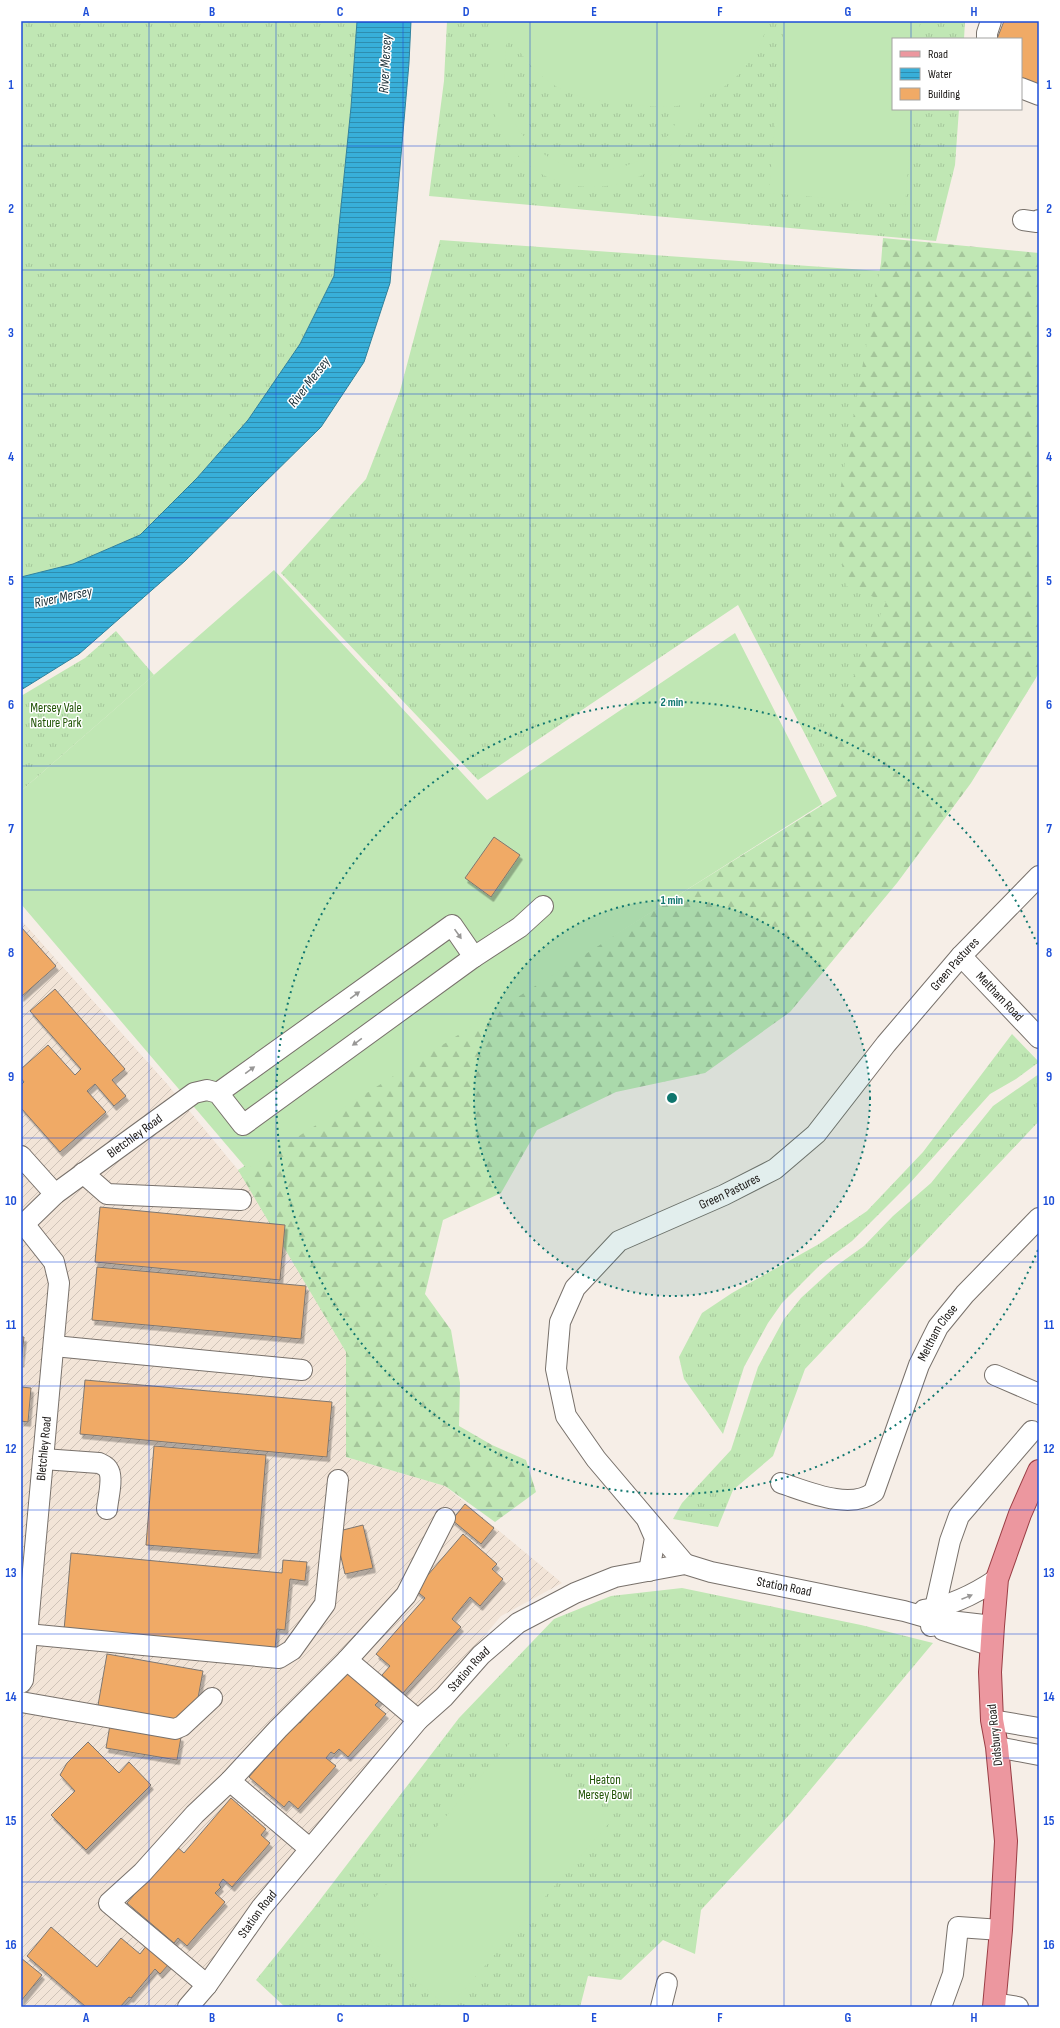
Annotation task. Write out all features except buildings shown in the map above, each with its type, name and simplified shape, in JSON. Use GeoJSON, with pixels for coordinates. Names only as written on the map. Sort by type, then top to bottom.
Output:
{"type":"FeatureCollection","features":[{"type":"Feature","properties":{"kind":"main road","name":"Didsbury Road"},"geometry":{"type":"LineString","coordinates":[[994,2005],[1001,1930],[1006,1841],[997,1747],[992,1720],[990,1672],[992,1636],[997,1579],[1020,1514],[1039,1471]]}},
{"type":"Feature","properties":{"kind":"street"},"geometry":{"type":"LineString","coordinates":[[987,38],[991,21]]}},
{"type":"Feature","properties":{"kind":"street"},"geometry":{"type":"LineString","coordinates":[[1022,88],[1039,95]]}},
{"type":"Feature","properties":{"kind":"street","name":"Green Pastures"},"geometry":{"type":"LineString","coordinates":[[685,1564],[660,1532],[596,1458],[566,1416],[556,1369],[560,1322],[575,1288],[619,1242],[730,1192],[775,1169],[816,1134],[886,1044],[961,956],[1039,876]]}},
{"type":"Feature","properties":{"kind":"street"},"geometry":{"type":"LineString","coordinates":[[474,957],[452,925],[218,1093],[243,1125],[474,957],[520,927],[543,906]]}},
{"type":"Feature","properties":{"kind":"street","name":"Meltham Road"},"geometry":{"type":"LineString","coordinates":[[961,956],[1039,1038]]}},
{"type":"Feature","properties":{"kind":"street","name":"Bletchley Road"},"geometry":{"type":"LineString","coordinates":[[21,1683],[24,1680],[59,1283],[54,1262],[23,1226],[55,1194],[194,1093],[207,1090],[218,1093]]}},
{"type":"Feature","properties":{"kind":"street"},"geometry":{"type":"LineString","coordinates":[[21,1156],[55,1194]]}},
{"type":"Feature","properties":{"kind":"street"},"geometry":{"type":"LineString","coordinates":[[83,1173],[107,1194],[240,1200]]}},
{"type":"Feature","properties":{"kind":"street","name":"Meltham Close"},"geometry":{"type":"LineString","coordinates":[[781,1483],[840,1500],[869,1495],[876,1488],[919,1365],[938,1327],[965,1294],[1039,1218]]}},
{"type":"Feature","properties":{"kind":"street"},"geometry":{"type":"LineString","coordinates":[[54,1346],[302,1370]]}},
{"type":"Feature","properties":{"kind":"street"},"geometry":{"type":"LineString","coordinates":[[995,1375],[1039,1394]]}},
{"type":"Feature","properties":{"kind":"street"},"geometry":{"type":"LineString","coordinates":[[932,1618],[950,1541],[960,1516],[1032,1431]]}},
{"type":"Feature","properties":{"kind":"street"},"geometry":{"type":"LineString","coordinates":[[43,1459],[99,1463],[106,1466],[110,1471],[107,1509]]}},
{"type":"Feature","properties":{"kind":"street"},"geometry":{"type":"LineString","coordinates":[[27,1634],[279,1658],[292,1650],[325,1604],[338,1480]]}},
{"type":"Feature","properties":{"kind":"street","name":"Green Pastures"},"geometry":{"type":"LineString","coordinates":[[646,1516],[655,1538],[649,1571]]}},
{"type":"Feature","properties":{"kind":"street"},"geometry":{"type":"LineString","coordinates":[[207,1985],[109,1903],[142,1873],[195,1814],[230,1781],[278,1729],[347,1660],[406,1595],[445,1518]]}},
{"type":"Feature","properties":{"kind":"street","name":"Station Road"},"geometry":{"type":"LineString","coordinates":[[188,2007],[207,1985],[261,1908],[309,1848],[418,1720],[444,1697],[481,1655],[518,1623],[575,1593],[615,1577],[685,1564],[711,1572],[932,1618]]}},
{"type":"Feature","properties":{"kind":"street"},"geometry":{"type":"LineString","coordinates":[[932,1618],[997,1579]]}},
{"type":"Feature","properties":{"kind":"street","name":"Station Road"},"geometry":{"type":"LineString","coordinates":[[875,1606],[932,1618],[992,1636]]}},
{"type":"Feature","properties":{"kind":"street"},"geometry":{"type":"LineString","coordinates":[[347,1660],[418,1720]]}},
{"type":"Feature","properties":{"kind":"street"},"geometry":{"type":"LineString","coordinates":[[21,1702],[175,1729],[182,1726],[212,1698]]}},
{"type":"Feature","properties":{"kind":"street"},"geometry":{"type":"LineString","coordinates":[[992,1720],[1039,1728]]}},
{"type":"Feature","properties":{"kind":"street"},"geometry":{"type":"LineString","coordinates":[[997,1747],[1039,1755]]}},
{"type":"Feature","properties":{"kind":"street"},"geometry":{"type":"LineString","coordinates":[[230,1781],[309,1848]]}},
{"type":"Feature","properties":{"kind":"street"},"geometry":{"type":"LineString","coordinates":[[941,2007],[954,1974],[958,1927],[1001,1930]]}},
{"type":"Feature","properties":{"kind":"street"},"geometry":{"type":"LineString","coordinates":[[661,2007],[667,1983]]}},
{"type":"Feature","properties":{"kind":"street"},"geometry":{"type":"LineString","coordinates":[[994,2005],[1018,2007]]}},
{"type":"Feature","properties":{"kind":"shaded area"},"geometry":{"type":"Polygon","coordinates":[[[21,920],[168,1085],[286,1228],[346,1352],[346,1457],[445,1486],[562,1583],[501,1616],[269,1893],[190,2007],[21,2007],[21,920]]]}},
{"type":"Feature","properties":{"kind":"green space"},"geometry":{"type":"Polygon","coordinates":[[[21,21],[357,21],[351,107],[334,276],[300,344],[248,420],[197,478],[140,535],[73,564],[21,577],[21,21]]]}},
{"type":"Feature","properties":{"kind":"green space"},"geometry":{"type":"Polygon","coordinates":[[[447,21],[965,21],[964,38],[892,38],[892,110],[959,110],[955,165],[936,241],[429,196],[444,81],[447,21]]]}},
{"type":"Feature","properties":{"kind":"green space"},"geometry":{"type":"Polygon","coordinates":[[[493,21],[769,21],[759,46],[744,68],[725,86],[701,99],[698,128],[691,127],[673,153],[650,171],[623,183],[594,187],[565,184],[539,172],[516,153],[499,126],[491,100],[489,74],[493,21]],[[509,30],[506,49],[505,82],[507,103],[511,116],[531,144],[551,159],[573,167],[596,170],[619,168],[640,160],[659,146],[673,128],[682,105],[660,107],[608,102],[569,93],[547,80],[537,72],[528,63],[514,42],[509,30]]]}},
{"type":"Feature","properties":{"kind":"green space"},"geometry":{"type":"Polygon","coordinates":[[[784,21],[920,21],[919,38],[892,38],[892,110],[913,110],[905,205],[769,193],[784,21]]]}},
{"type":"Feature","properties":{"kind":"green space"},"geometry":{"type":"Polygon","coordinates":[[[883,238],[1039,253],[1039,673],[971,783],[897,883],[790,1012],[705,1073],[616,1092],[537,1130],[501,1193],[443,1220],[425,1294],[451,1330],[460,1383],[459,1426],[492,1445],[526,1460],[536,1492],[495,1522],[445,1486],[346,1457],[346,1352],[238,1170],[837,796],[818,759],[886,602],[846,586],[835,519],[881,263],[883,238]]]}},
{"type":"Feature","properties":{"kind":"green space"},"geometry":{"type":"Polygon","coordinates":[[[440,240],[895,272],[987,587],[837,796],[738,605],[478,780],[281,573],[366,479],[400,391],[440,240]]]}},
{"type":"Feature","properties":{"kind":"green space"},"geometry":{"type":"Polygon","coordinates":[[[274,570],[487,800],[735,633],[822,804],[247,1169],[21,904],[21,791],[274,570]]]}},
{"type":"Feature","properties":{"kind":"green space","name":"Mersey Vale Nature Park"},"geometry":{"type":"Polygon","coordinates":[[[116,631],[154,675],[21,791],[21,696],[85,658],[116,631]]]}},
{"type":"Feature","properties":{"kind":"green space"},"geometry":{"type":"Polygon","coordinates":[[[1012,1034],[1039,1062],[1016,1079],[990,1094],[909,1184],[852,1241],[820,1265],[782,1303],[768,1323],[744,1367],[723,1434],[684,1379],[679,1357],[702,1313],[732,1293],[819,1244],[867,1211],[923,1152],[1012,1034]]]}},
{"type":"Feature","properties":{"kind":"green space"},"geometry":{"type":"Polygon","coordinates":[[[1039,1074],[1039,1121],[805,1369],[773,1456],[733,1490],[718,1527],[673,1519],[682,1503],[731,1450],[758,1367],[784,1319],[801,1298],[836,1266],[864,1246],[893,1216],[931,1183],[993,1106],[1039,1074]]]}},
{"type":"Feature","properties":{"kind":"green space","name":"Heaton Mersey Bowl"},"geometry":{"type":"Polygon","coordinates":[[[682,1588],[861,1625],[933,1643],[791,1813],[701,1910],[695,1954],[663,1940],[621,1980],[588,1976],[580,2007],[285,2007],[256,1980],[313,1909],[459,1718],[554,1619],[611,1596],[682,1588]]]}},
{"type":"Feature","properties":{"kind":"green space"},"geometry":{"type":"Polygon","coordinates":[[[515,1737],[611,1821],[449,2007],[447,2007],[352,1924],[515,1737]]]}},
{"type":"Feature","properties":{"kind":"water","name":"River Mersey"},"geometry":{"type":"Polygon","coordinates":[[[357,21],[411,21],[409,63],[390,283],[364,362],[321,427],[185,561],[79,654],[21,690],[21,577],[73,564],[140,535],[197,478],[248,420],[300,344],[334,276],[351,107],[357,21]]]}}]}
